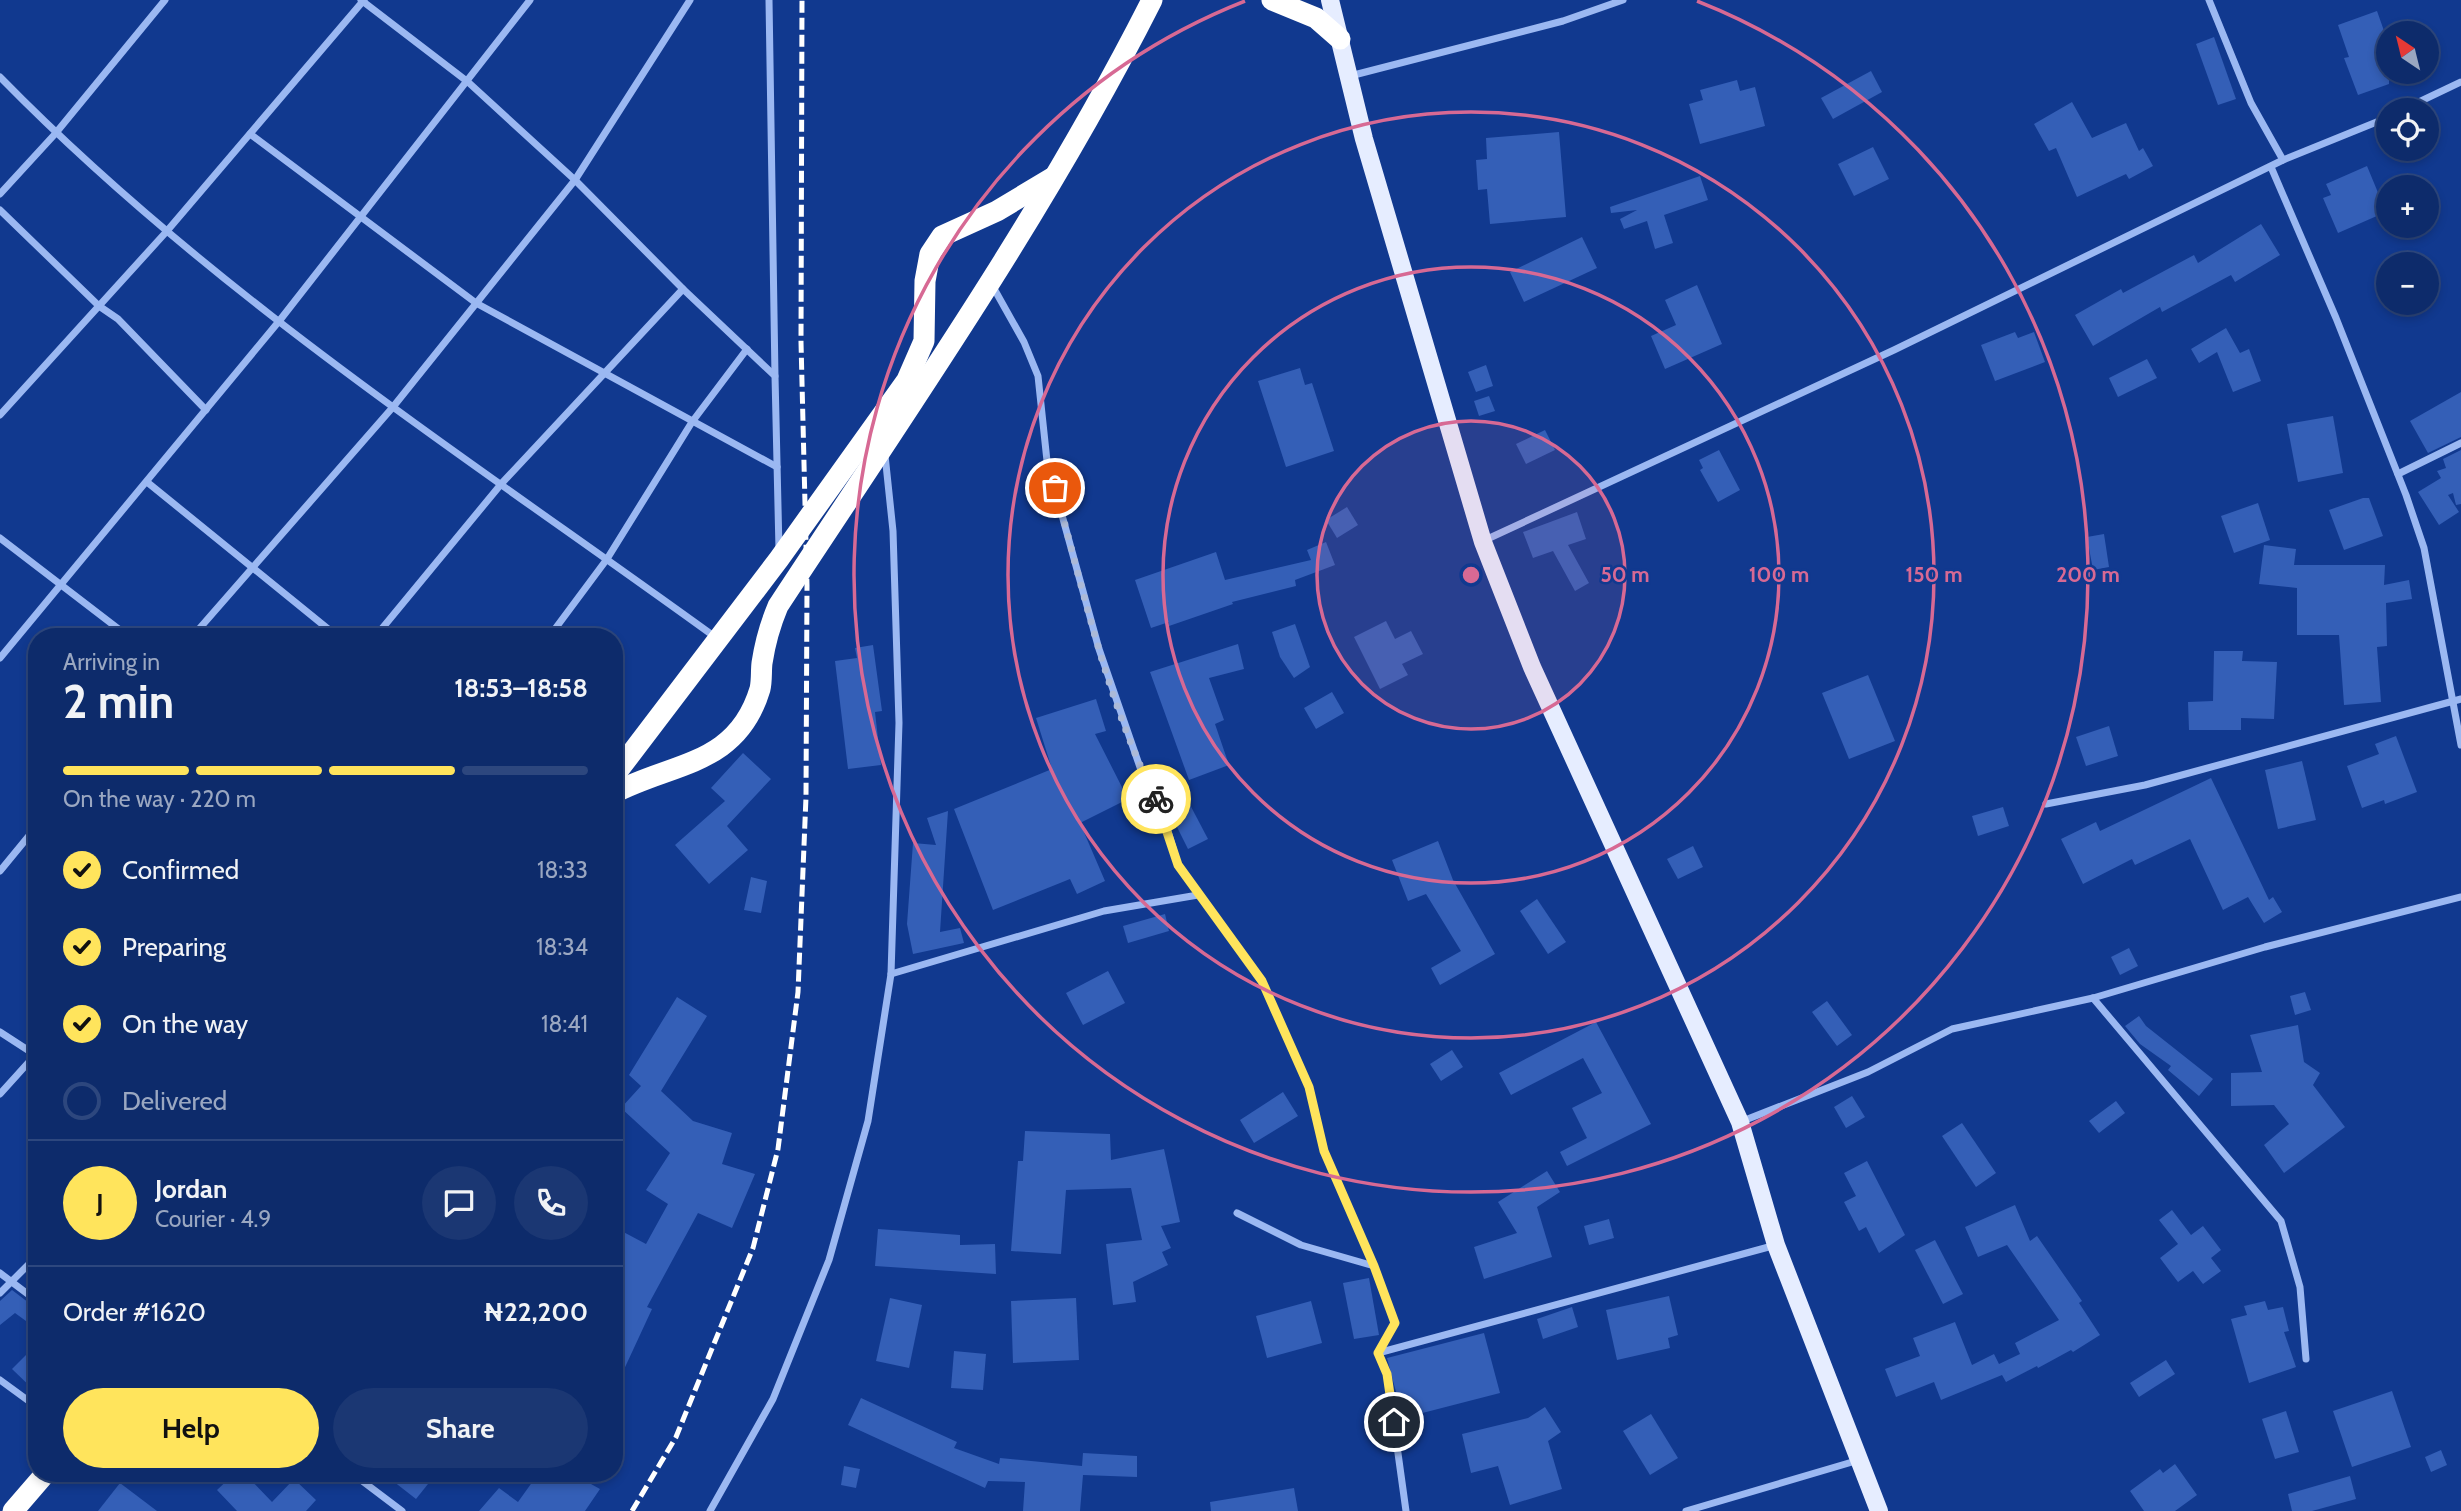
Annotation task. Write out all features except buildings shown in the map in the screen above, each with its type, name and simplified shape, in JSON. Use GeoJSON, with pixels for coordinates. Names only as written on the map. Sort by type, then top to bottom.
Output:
{"type":"FeatureCollection","features":[{"type":"Feature","properties":{"kind":"highway"},"geometry":{"type":"LineString","coordinates":[[623,788],[636,781],[700,761],[718,751],[751,712],[760,688],[768,631],[778,606],[1057,175],[1112,80],[1152,0]]}},
{"type":"Feature","properties":{"kind":"highway"},"geometry":{"type":"LineString","coordinates":[[1272,0],[1316,18],[1340,38]]}},
{"type":"Feature","properties":{"kind":"highway"},"geometry":{"type":"LineString","coordinates":[[623,764],[779,559],[907,380],[924,341],[925,281],[930,254],[942,236],[997,211],[1057,175]]}},
{"type":"Feature","properties":{"kind":"highway"},"geometry":{"type":"LineString","coordinates":[[13,1511],[39,1482]]}},
{"type":"Feature","properties":{"kind":"main road"},"geometry":{"type":"LineString","coordinates":[[1330,0],[1368,152],[1483,542],[1532,667],[1740,1122],[1776,1245],[1879,1511]]}},
{"type":"Feature","properties":{"kind":"street"},"geometry":{"type":"LineString","coordinates":[[0,194],[55,134],[165,0]]}},
{"type":"Feature","properties":{"kind":"street"},"geometry":{"type":"LineString","coordinates":[[0,658],[280,320],[530,0]]}},
{"type":"Feature","properties":{"kind":"street"},"geometry":{"type":"LineString","coordinates":[[200,628],[393,407],[575,180],[690,0]]}},
{"type":"Feature","properties":{"kind":"street"},"geometry":{"type":"LineString","coordinates":[[769,0],[779,559]]}},
{"type":"Feature","properties":{"kind":"street"},"geometry":{"type":"LineString","coordinates":[[1349,76],[1563,21],[1623,0]]}},
{"type":"Feature","properties":{"kind":"street"},"geometry":{"type":"LineString","coordinates":[[2209,0],[2251,103],[2283,160]]}},
{"type":"Feature","properties":{"kind":"street"},"geometry":{"type":"LineString","coordinates":[[0,415],[167,231],[362,1],[468,82],[575,180],[682,289],[775,376]]}},
{"type":"Feature","properties":{"kind":"street"},"geometry":{"type":"LineString","coordinates":[[0,77],[55,134],[167,231],[280,320],[393,407],[718,640]]}},
{"type":"Feature","properties":{"kind":"street"},"geometry":{"type":"LineString","coordinates":[[2427,98],[2461,82]]}},
{"type":"Feature","properties":{"kind":"street"},"geometry":{"type":"LineString","coordinates":[[1483,542],[1894,349],[2283,160],[2376,122]]}},
{"type":"Feature","properties":{"kind":"street"},"geometry":{"type":"LineString","coordinates":[[250,134],[476,303],[777,467]]}},
{"type":"Feature","properties":{"kind":"street"},"geometry":{"type":"LineString","coordinates":[[2271,167],[2398,474],[2424,548],[2461,745]]}},
{"type":"Feature","properties":{"kind":"street"},"geometry":{"type":"LineString","coordinates":[[0,210],[99,306],[118,319],[206,410]]}},
{"type":"Feature","properties":{"kind":"street"},"geometry":{"type":"LineString","coordinates":[[989,281],[1024,342],[1038,376],[1048,461],[1100,649],[1142,773],[1163,814],[1178,865],[1262,981],[1309,1087],[1324,1151],[1374,1266],[1395,1323],[1378,1353]]}},
{"type":"Feature","properties":{"kind":"street"},"geometry":{"type":"LineString","coordinates":[[382,628],[502,483],[682,289]]}},
{"type":"Feature","properties":{"kind":"street"},"geometry":{"type":"LineString","coordinates":[[557,628],[607,559],[692,422],[747,349]]}},
{"type":"Feature","properties":{"kind":"street"},"geometry":{"type":"LineString","coordinates":[[2398,474],[2461,443]]}},
{"type":"Feature","properties":{"kind":"street"},"geometry":{"type":"LineString","coordinates":[[710,1511],[773,1399],[829,1260],[868,1121],[891,974],[899,723],[893,531],[884,445]]}},
{"type":"Feature","properties":{"kind":"street"},"geometry":{"type":"LineString","coordinates":[[147,482],[327,628]]}},
{"type":"Feature","properties":{"kind":"street"},"geometry":{"type":"LineString","coordinates":[[0,538],[118,628]]}},
{"type":"Feature","properties":{"kind":"street"},"geometry":{"type":"LineString","coordinates":[[2046,804],[2145,785],[2461,699]]}},
{"type":"Feature","properties":{"kind":"street"},"geometry":{"type":"LineString","coordinates":[[0,870],[28,836]]}},
{"type":"Feature","properties":{"kind":"street"},"geometry":{"type":"LineString","coordinates":[[891,974],[1104,911],[1198,895]]}},
{"type":"Feature","properties":{"kind":"street"},"geometry":{"type":"LineString","coordinates":[[1740,1122],[1868,1072],[1952,1029],[2093,998],[2265,947],[2461,897]]}},
{"type":"Feature","properties":{"kind":"street"},"geometry":{"type":"LineString","coordinates":[[2093,998],[2281,1221],[2300,1287],[2306,1359]]}},
{"type":"Feature","properties":{"kind":"street"},"geometry":{"type":"LineString","coordinates":[[0,1031],[28,1050]]}},
{"type":"Feature","properties":{"kind":"street"},"geometry":{"type":"LineString","coordinates":[[0,1094],[28,1064]]}},
{"type":"Feature","properties":{"kind":"street"},"geometry":{"type":"LineString","coordinates":[[1237,1213],[1301,1245],[1374,1266]]}},
{"type":"Feature","properties":{"kind":"street"},"geometry":{"type":"LineString","coordinates":[[1378,1353],[1776,1245]]}},
{"type":"Feature","properties":{"kind":"street"},"geometry":{"type":"LineString","coordinates":[[0,1293],[28,1265]]}},
{"type":"Feature","properties":{"kind":"street"},"geometry":{"type":"LineString","coordinates":[[0,1273],[28,1294]]}},
{"type":"Feature","properties":{"kind":"street"},"geometry":{"type":"LineString","coordinates":[[1378,1353],[1387,1374],[1406,1511]]}},
{"type":"Feature","properties":{"kind":"street"},"geometry":{"type":"LineString","coordinates":[[0,1380],[28,1400]]}},
{"type":"Feature","properties":{"kind":"street"},"geometry":{"type":"LineString","coordinates":[[1686,1511],[1860,1460]]}},
{"type":"Feature","properties":{"kind":"street"},"geometry":{"type":"LineString","coordinates":[[364,1482],[402,1511]]}},
{"type":"Feature","properties":{"kind":"railway"},"geometry":{"type":"LineString","coordinates":[[632,1511],[676,1437],[753,1248],[778,1149],[798,992],[806,797],[807,585],[801,342],[802,0]]}},
{"type":"Feature","properties":{"kind":"way so far"},"geometry":{"type":"LineString","coordinates":[[1055,488],[1100,649],[1142,773],[1156,799]]}},
{"type":"Feature","properties":{"kind":"route"},"geometry":{"type":"LineString","coordinates":[[1156,799],[1178,865],[1262,981],[1309,1087],[1324,1151],[1374,1266],[1395,1323],[1378,1353],[1387,1374],[1394,1422]]}}]}
